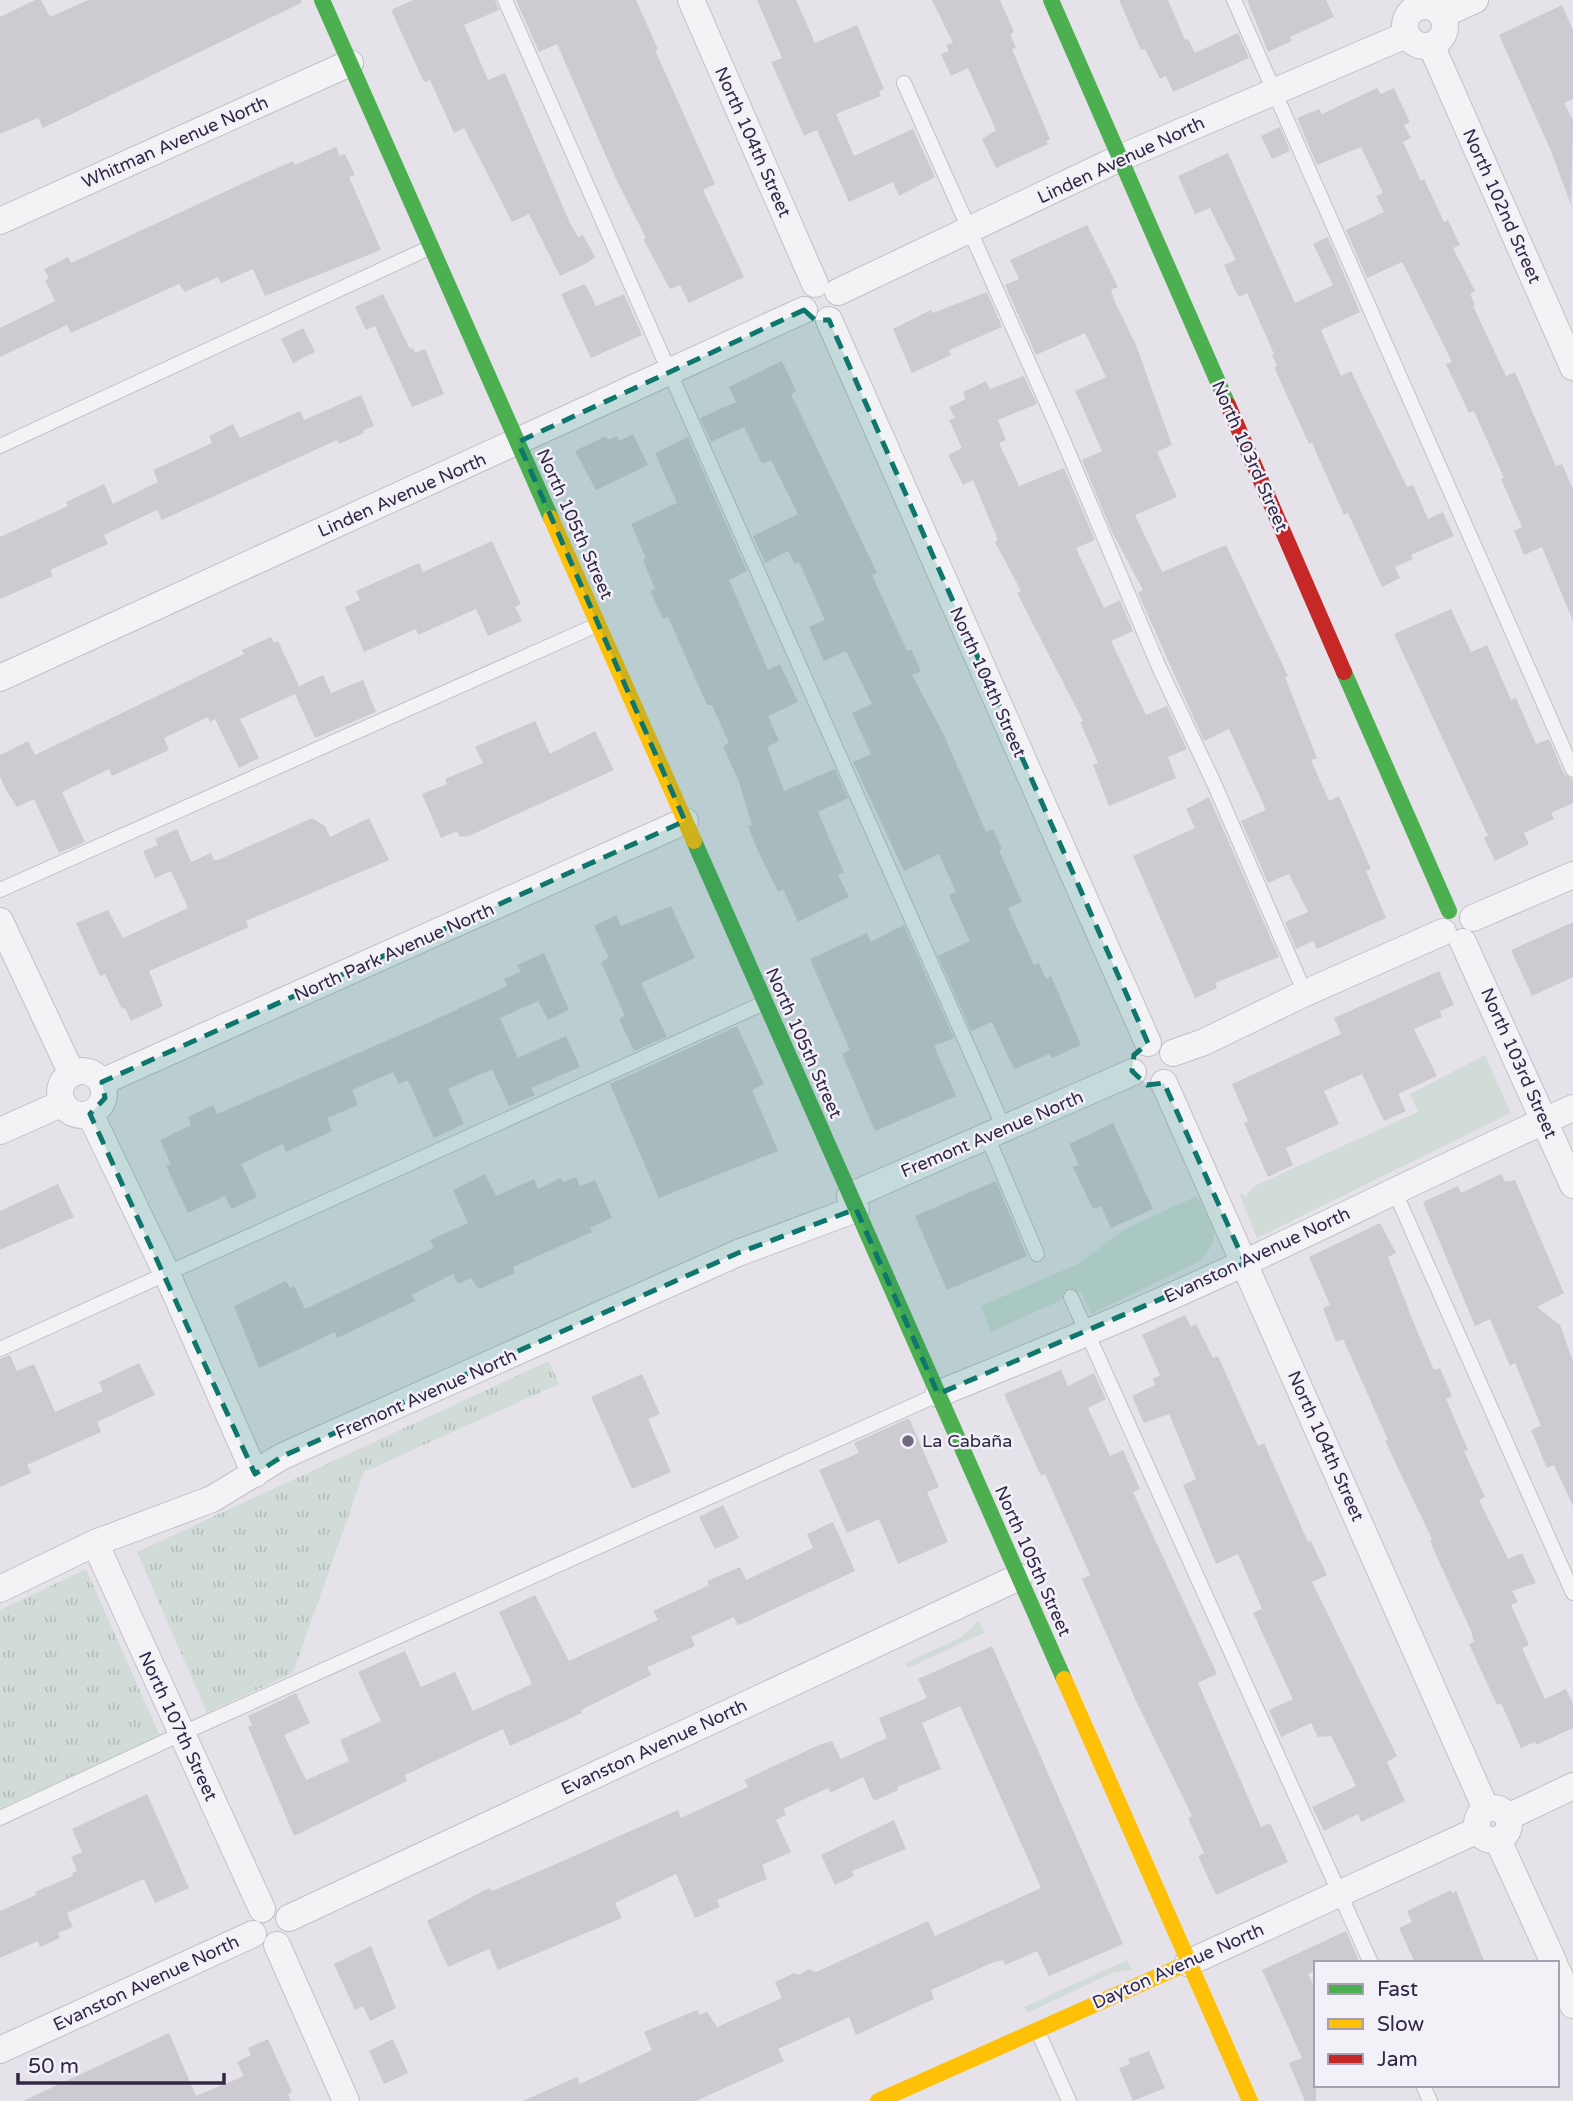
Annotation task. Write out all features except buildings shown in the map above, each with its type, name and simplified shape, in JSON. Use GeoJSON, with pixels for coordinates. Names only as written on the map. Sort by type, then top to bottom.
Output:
{"type":"FeatureCollection","features":[{"type":"Feature","properties":{"kind":"main road","name":"North 105th Street"},"geometry":{"type":"LineString","coordinates":[[322,0],[1250,2101]]}},
{"type":"Feature","properties":{"kind":"main road","name":"North 103rd Street"},"geometry":{"type":"LineString","coordinates":[[1051,0],[1457,926]]}},
{"type":"Feature","properties":{"kind":"main road","name":"Dayton Avenue North"},"geometry":{"type":"LineString","coordinates":[[878,2101],[1188,1963]]}},
{"type":"Feature","properties":{"kind":"street","name":"North 104th Street"},"geometry":{"type":"LineString","coordinates":[[691,0],[827,288]]}},
{"type":"Feature","properties":{"kind":"street"},"geometry":{"type":"LineString","coordinates":[[1426,7],[1444,34],[1432,45],[1416,44],[1406,35],[1407,14],[1426,7],[1475,0]]}},
{"type":"Feature","properties":{"kind":"street","name":"Linden Avenue North"},"geometry":{"type":"LineString","coordinates":[[827,288],[968,231],[1120,158],[1406,35]]}},
{"type":"Feature","properties":{"kind":"street","name":"North 102nd Street"},"geometry":{"type":"LineString","coordinates":[[1432,45],[1573,367]]}},
{"type":"Feature","properties":{"kind":"street","name":"Whitman Avenue North"},"geometry":{"type":"LineString","coordinates":[[0,221],[350,63]]}},
{"type":"Feature","properties":{"kind":"street"},"geometry":{"type":"LineString","coordinates":[[827,288],[840,310],[829,320],[815,320],[804,310],[805,292],[827,288]]}},
{"type":"Feature","properties":{"kind":"street","name":"Linden Avenue North"},"geometry":{"type":"LineString","coordinates":[[0,678],[804,310]]}},
{"type":"Feature","properties":{"kind":"street","name":"North 104th Street"},"geometry":{"type":"LineString","coordinates":[[829,320],[1148,1043]]}},
{"type":"Feature","properties":{"kind":"street","name":"North Park Avenue North"},"geometry":{"type":"LineString","coordinates":[[102,1083],[685,821]]}},
{"type":"Feature","properties":{"kind":"street"},"geometry":{"type":"LineString","coordinates":[[1172,1053],[1204,1042],[1305,993],[1573,875]]}},
{"type":"Feature","properties":{"kind":"street"},"geometry":{"type":"LineString","coordinates":[[0,921],[72,1074]]}},
{"type":"Feature","properties":{"kind":"street","name":"North 103rd Street"},"geometry":{"type":"LineString","coordinates":[[1457,926],[1573,1185]]}},
{"type":"Feature","properties":{"kind":"street"},"geometry":{"type":"LineString","coordinates":[[1148,1043],[1165,1045],[1172,1053],[1175,1070],[1164,1083],[1147,1085],[1133,1072],[1134,1055],[1148,1043]]}},
{"type":"Feature","properties":{"kind":"street","name":"Fremont Avenue North"},"geometry":{"type":"LineString","coordinates":[[0,1589],[94,1543],[212,1499],[283,1456],[788,1232],[820,1225],[853,1202],[931,1163],[1133,1072]]}},
{"type":"Feature","properties":{"kind":"street"},"geometry":{"type":"LineString","coordinates":[[91,1073],[102,1083],[105,1097],[98,1109],[90,1114],[73,1114],[63,1103],[61,1088],[72,1074],[91,1073]]}},
{"type":"Feature","properties":{"kind":"street","name":"North 104th Street"},"geometry":{"type":"LineString","coordinates":[[1164,1083],[1553,1961]]}},
{"type":"Feature","properties":{"kind":"street"},"geometry":{"type":"LineString","coordinates":[[0,1131],[63,1103]]}},
{"type":"Feature","properties":{"kind":"street","name":"Evanston Avenue North"},"geometry":{"type":"LineString","coordinates":[[938,1394],[1088,1333],[1245,1263],[1394,1190],[1573,1108]]}},
{"type":"Feature","properties":{"kind":"street"},"geometry":{"type":"LineString","coordinates":[[90,1114],[166,1272],[255,1474]]}},
{"type":"Feature","properties":{"kind":"street","name":"North 107th Street"},"geometry":{"type":"LineString","coordinates":[[94,1543],[261,1909]]}},
{"type":"Feature","properties":{"kind":"street","name":"Evanston Avenue North"},"geometry":{"type":"LineString","coordinates":[[289,1918],[1019,1577]]}},
{"type":"Feature","properties":{"kind":"street","name":"Dayton Avenue North"},"geometry":{"type":"LineString","coordinates":[[1188,1963],[1573,1786]]}},
{"type":"Feature","properties":{"kind":"street"},"geometry":{"type":"LineString","coordinates":[[265,1940],[288,1937],[289,1918],[280,1908],[261,1909],[253,1918],[346,2101]]}},
{"type":"Feature","properties":{"kind":"street","name":"Evanston Avenue North"},"geometry":{"type":"LineString","coordinates":[[0,2050],[265,1940]]}},
{"type":"Feature","properties":{"kind":"street"},"geometry":{"type":"LineString","coordinates":[[1559,1974],[1573,2005]]}},
{"type":"Feature","properties":{"kind":"lane"},"geometry":{"type":"LineString","coordinates":[[505,0],[669,371],[995,1132],[1037,1254]]}},
{"type":"Feature","properties":{"kind":"lane"},"geometry":{"type":"LineString","coordinates":[[1234,0],[1573,770]]}},
{"type":"Feature","properties":{"kind":"lane"},"geometry":{"type":"LineString","coordinates":[[904,83],[1305,993]]}},
{"type":"Feature","properties":{"kind":"lane"},"geometry":{"type":"LineString","coordinates":[[0,446],[432,247]]}},
{"type":"Feature","properties":{"kind":"lane"},"geometry":{"type":"LineString","coordinates":[[0,891],[598,625]]}},
{"type":"Feature","properties":{"kind":"lane"},"geometry":{"type":"LineString","coordinates":[[0,1349],[765,1003]]}},
{"type":"Feature","properties":{"kind":"lane"},"geometry":{"type":"LineString","coordinates":[[1394,1190],[1573,1593]]}},
{"type":"Feature","properties":{"kind":"lane"},"geometry":{"type":"LineString","coordinates":[[1071,1297],[1370,1961]]}},
{"type":"Feature","properties":{"kind":"lane"},"geometry":{"type":"LineString","coordinates":[[0,1818],[938,1394]]}},
{"type":"Feature","properties":{"kind":"lane"},"geometry":{"type":"LineString","coordinates":[[1037,2029],[1069,2101]]}},
{"type":"Feature","properties":{"kind":"highlighted area"},"geometry":{"type":"Polygon","coordinates":[[[804,310],[815,320],[829,320],[1148,1043],[1134,1055],[1132,1071],[1147,1085],[1164,1083],[1245,1263],[938,1394],[856,1209],[738,1253],[283,1456],[255,1474],[90,1114],[105,1098],[102,1082],[685,821],[518,442],[804,310]]]}},
{"type":"Feature","properties":{"kind":"green space"},"geometry":{"type":"Polygon","coordinates":[[[1485,1055],[1511,1113],[1257,1238],[1239,1193],[1246,1196],[1254,1186],[1418,1112],[1410,1094],[1485,1055]]]}},
{"type":"Feature","properties":{"kind":"green space"},"geometry":{"type":"Polygon","coordinates":[[[1197,1196],[1211,1223],[1214,1238],[1207,1253],[1198,1262],[1091,1314],[1081,1291],[991,1332],[981,1306],[1078,1264],[1125,1229],[1197,1196]]]}},
{"type":"Feature","properties":{"kind":"green space"},"geometry":{"type":"Polygon","coordinates":[[[549,1361],[559,1384],[364,1472],[293,1673],[207,1713],[137,1552],[549,1361]]]}},
{"type":"Feature","properties":{"kind":"green space"},"geometry":{"type":"Polygon","coordinates":[[[86,1569],[160,1736],[0,1809],[0,1610],[86,1569]]]}},
{"type":"Feature","properties":{"kind":"green space"},"geometry":{"type":"Polygon","coordinates":[[[979,1621],[984,1633],[908,1668],[905,1663],[960,1638],[979,1621]]]}},
{"type":"Feature","properties":{"kind":"green space"},"geometry":{"type":"Polygon","coordinates":[[[1127,1960],[1132,1970],[1112,1973],[1027,2013],[1024,2007],[1127,1960]]]}},
{"type":"Feature","properties":{"kind":"traffic: fast"},"geometry":{"type":"LineString","coordinates":[[322,0],[551,518]]}},
{"type":"Feature","properties":{"kind":"traffic: fast"},"geometry":{"type":"LineString","coordinates":[[1051,0],[1228,405]]}},
{"type":"Feature","properties":{"kind":"traffic: fast"},"geometry":{"type":"LineString","coordinates":[[1344,672],[1449,911]]}},
{"type":"Feature","properties":{"kind":"traffic: fast"},"geometry":{"type":"LineString","coordinates":[[694,841],[1064,1679]]}},
{"type":"Feature","properties":{"kind":"traffic: slow"},"geometry":{"type":"LineString","coordinates":[[551,518],[694,841]]}},
{"type":"Feature","properties":{"kind":"traffic: slow"},"geometry":{"type":"LineString","coordinates":[[1064,1679],[1250,2101]]}},
{"type":"Feature","properties":{"kind":"traffic: slow"},"geometry":{"type":"LineString","coordinates":[[878,2101],[1188,1963]]}},
{"type":"Feature","properties":{"kind":"traffic: jam"},"geometry":{"type":"LineString","coordinates":[[1228,405],[1344,672]]}},
{"type":"Feature","properties":{"kind":"place","name":"La Cabaña"},"geometry":{"type":"Point","coordinates":[908,1441]}}]}
